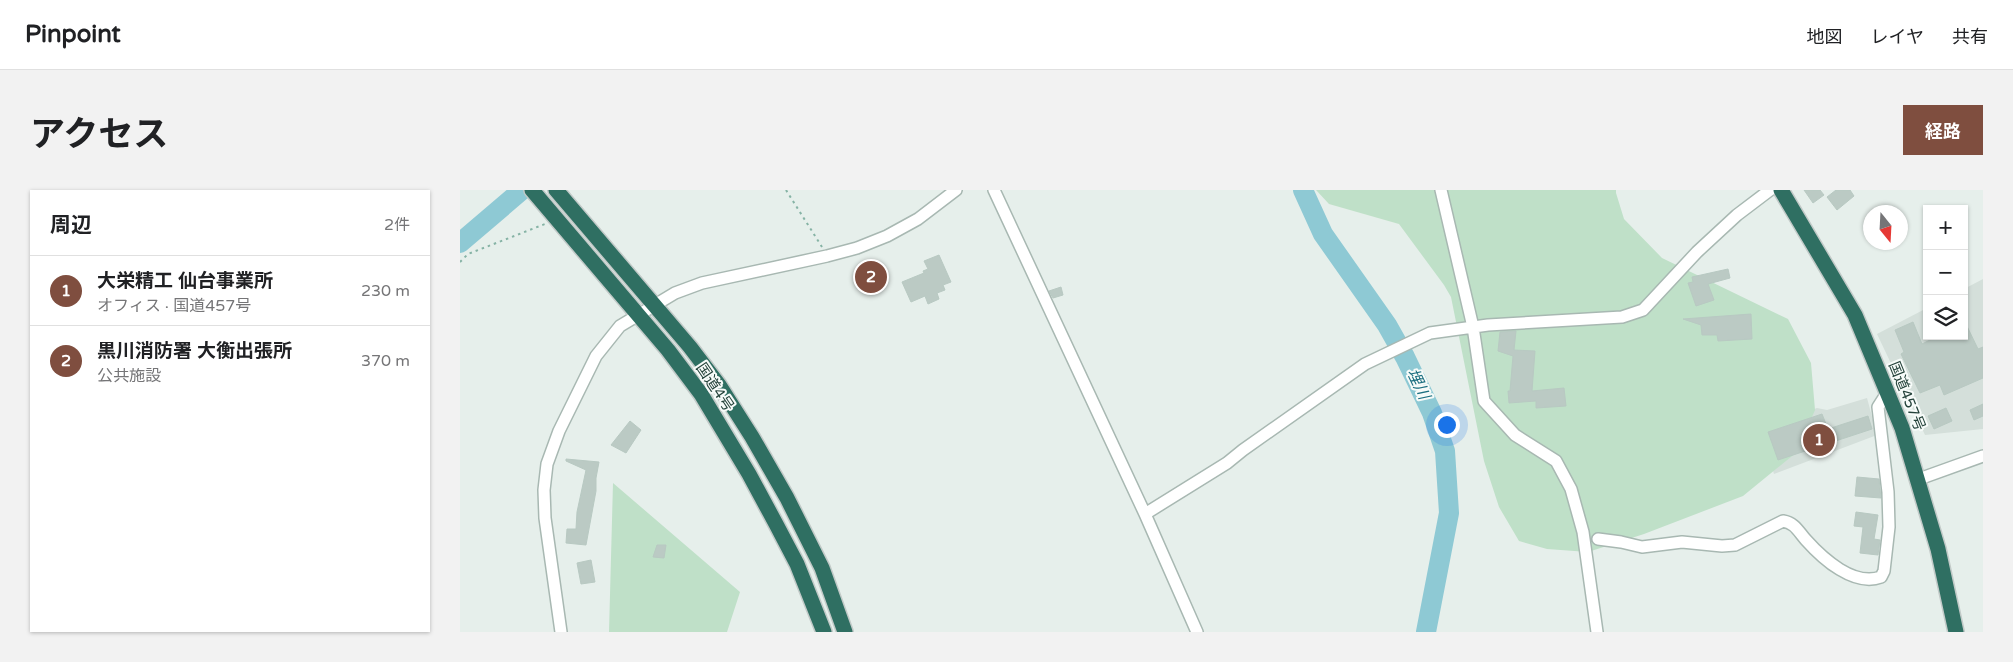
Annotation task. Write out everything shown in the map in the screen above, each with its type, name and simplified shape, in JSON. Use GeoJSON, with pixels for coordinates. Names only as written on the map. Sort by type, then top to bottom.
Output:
{"type":"FeatureCollection","features":[{"type":"Feature","properties":{"kind":"highway","name":"国道4号"},"geometry":{"type":"LineString","coordinates":[[532,190],[668,350],[701,394],[749,474],[796,564],[824,632]]}},
{"type":"Feature","properties":{"kind":"highway","name":"国道4号"},"geometry":{"type":"LineString","coordinates":[[556,190],[719,385],[787,498],[822,568],[845,632]]}},
{"type":"Feature","properties":{"kind":"highway","name":"国道457号"},"geometry":{"type":"LineString","coordinates":[[1781,190],[1855,315],[1902,428],[1919,479],[1938,549],[1956,632]]}},
{"type":"Feature","properties":{"kind":"street"},"geometry":{"type":"LineString","coordinates":[[561,632],[545,518],[544,490],[547,464],[559,432],[596,356],[620,326],[675,293],[702,283],[827,256],[857,248],[887,236],[918,219],[956,190]]}},
{"type":"Feature","properties":{"kind":"street"},"geometry":{"type":"LineString","coordinates":[[994,190],[1145,514],[1197,632]]}},
{"type":"Feature","properties":{"kind":"street"},"geometry":{"type":"LineString","coordinates":[[1441,190],[1473,327],[1484,401],[1515,435],[1556,461],[1571,489],[1583,532],[1597,632]]}},
{"type":"Feature","properties":{"kind":"street"},"geometry":{"type":"LineString","coordinates":[[1145,514],[1227,463],[1242,450],[1365,364],[1430,333],[1473,327],[1622,317],[1643,310],[1697,252],[1737,215],[1770,190]]}},
{"type":"Feature","properties":{"kind":"street"},"geometry":{"type":"LineString","coordinates":[[1598,539],[1642,547],[1682,542],[1722,546],[1735,545],[1783,521],[1792,523],[1824,558],[1847,573],[1869,580],[1881,577],[1884,571],[1889,527],[1888,492],[1878,407],[1887,393]]}},
{"type":"Feature","properties":{"kind":"street"},"geometry":{"type":"LineString","coordinates":[[1919,479],[1983,456]]}},
{"type":"Feature","properties":{"kind":"path"},"geometry":{"type":"LineString","coordinates":[[786,190],[827,256]]}},
{"type":"Feature","properties":{"kind":"path"},"geometry":{"type":"LineString","coordinates":[[460,262],[468,254],[559,220]]}},
{"type":"Feature","properties":{"kind":"shaded area"},"geometry":{"type":"Polygon","coordinates":[[[1983,279],[1983,429],[1925,435],[1877,334],[1923,310],[1923,340],[1968,340],[1968,287],[1983,279]]]}},
{"type":"Feature","properties":{"kind":"shaded area"},"geometry":{"type":"Polygon","coordinates":[[[1867,398],[1877,435],[1774,474],[1760,429],[1817,408],[1827,410],[1867,398]]]}},
{"type":"Feature","properties":{"kind":"green space"},"geometry":{"type":"Polygon","coordinates":[[[1316,190],[1616,190],[1624,219],[1662,258],[1788,319],[1811,363],[1815,410],[1797,452],[1743,496],[1644,534],[1588,552],[1547,549],[1519,541],[1499,507],[1484,461],[1451,297],[1399,224],[1329,204],[1316,190]]]}},
{"type":"Feature","properties":{"kind":"green space"},"geometry":{"type":"Polygon","coordinates":[[[613,483],[740,592],[727,632],[609,632],[613,483]]]}},
{"type":"Feature","properties":{"kind":"building"},"geometry":{"type":"Polygon","coordinates":[[[1804,190],[1820,190],[1824,195],[1813,203],[1804,190]]]}},
{"type":"Feature","properties":{"kind":"building"},"geometry":{"type":"Polygon","coordinates":[[[1836,190],[1850,190],[1854,196],[1837,210],[1827,197],[1836,190]]]}},
{"type":"Feature","properties":{"kind":"building"},"geometry":{"type":"Polygon","coordinates":[[[939,255],[951,282],[943,285],[945,290],[937,293],[939,299],[928,304],[925,296],[911,302],[902,282],[924,273],[923,271],[928,269],[924,261],[939,255]]]}},
{"type":"Feature","properties":{"kind":"building"},"geometry":{"type":"Polygon","coordinates":[[[1728,269],[1730,278],[1708,284],[1714,300],[1696,306],[1688,283],[1693,282],[1692,277],[1728,269]]]}},
{"type":"Feature","properties":{"kind":"building"},"geometry":{"type":"Polygon","coordinates":[[[1061,287],[1063,295],[1053,298],[1049,291],[1061,287]]]}},
{"type":"Feature","properties":{"kind":"building"},"geometry":{"type":"Polygon","coordinates":[[[1751,314],[1752,339],[1718,341],[1717,335],[1702,335],[1701,325],[1683,319],[1751,314]]]}},
{"type":"Feature","properties":{"kind":"building"},"geometry":{"type":"Polygon","coordinates":[[[1913,322],[1922,344],[1930,340],[1968,340],[1968,328],[1978,349],[1983,347],[1983,378],[1944,395],[1940,385],[1920,393],[1901,354],[1904,352],[1895,330],[1913,322]]]}},
{"type":"Feature","properties":{"kind":"building"},"geometry":{"type":"Polygon","coordinates":[[[1516,331],[1514,350],[1535,351],[1532,391],[1564,388],[1566,406],[1536,408],[1536,401],[1509,403],[1508,391],[1510,391],[1513,356],[1498,351],[1500,332],[1516,331]]]}},
{"type":"Feature","properties":{"kind":"building"},"geometry":{"type":"Polygon","coordinates":[[[1983,404],[1983,416],[1974,420],[1970,410],[1983,404]]]}},
{"type":"Feature","properties":{"kind":"building"},"geometry":{"type":"Polygon","coordinates":[[[1946,408],[1952,421],[1934,429],[1928,416],[1946,408]]]}},
{"type":"Feature","properties":{"kind":"building"},"geometry":{"type":"Polygon","coordinates":[[[1822,414],[1828,429],[1868,416],[1872,429],[1778,460],[1768,432],[1822,414]]]}},
{"type":"Feature","properties":{"kind":"building"},"geometry":{"type":"Polygon","coordinates":[[[630,421],[641,430],[626,453],[611,445],[630,421]]]}},
{"type":"Feature","properties":{"kind":"building"},"geometry":{"type":"Polygon","coordinates":[[[566,459],[599,462],[596,491],[586,545],[566,543],[567,529],[576,529],[577,512],[586,470],[566,461],[566,459]]]}},
{"type":"Feature","properties":{"kind":"building"},"geometry":{"type":"Polygon","coordinates":[[[1857,477],[1879,479],[1881,498],[1855,496],[1857,477]]]}},
{"type":"Feature","properties":{"kind":"building"},"geometry":{"type":"Polygon","coordinates":[[[1856,512],[1878,515],[1874,539],[1880,540],[1878,555],[1860,553],[1863,527],[1854,526],[1856,512]]]}},
{"type":"Feature","properties":{"kind":"building"},"geometry":{"type":"Polygon","coordinates":[[[657,545],[666,545],[664,558],[653,557],[657,545]]]}},
{"type":"Feature","properties":{"kind":"building"},"geometry":{"type":"Polygon","coordinates":[[[591,560],[595,582],[581,584],[577,563],[591,560]]]}},
{"type":"Feature","properties":{"kind":"waterway"},"geometry":{"type":"LineString","coordinates":[[460,243],[522,190]]}},
{"type":"Feature","properties":{"kind":"waterway","name":"埋川"},"geometry":{"type":"LineString","coordinates":[[1303,190],[1323,234],[1387,325],[1405,357],[1432,413],[1445,451],[1449,513],[1426,632]]}},
{"type":"Feature","properties":{"kind":"place","name":"黒川消防署 大衡出張所"},"geometry":{"type":"Point","coordinates":[871,277]}},
{"type":"Feature","properties":{"kind":"place","name":"大栄精工 仙台事業所"},"geometry":{"type":"Point","coordinates":[1819,440]}}]}
